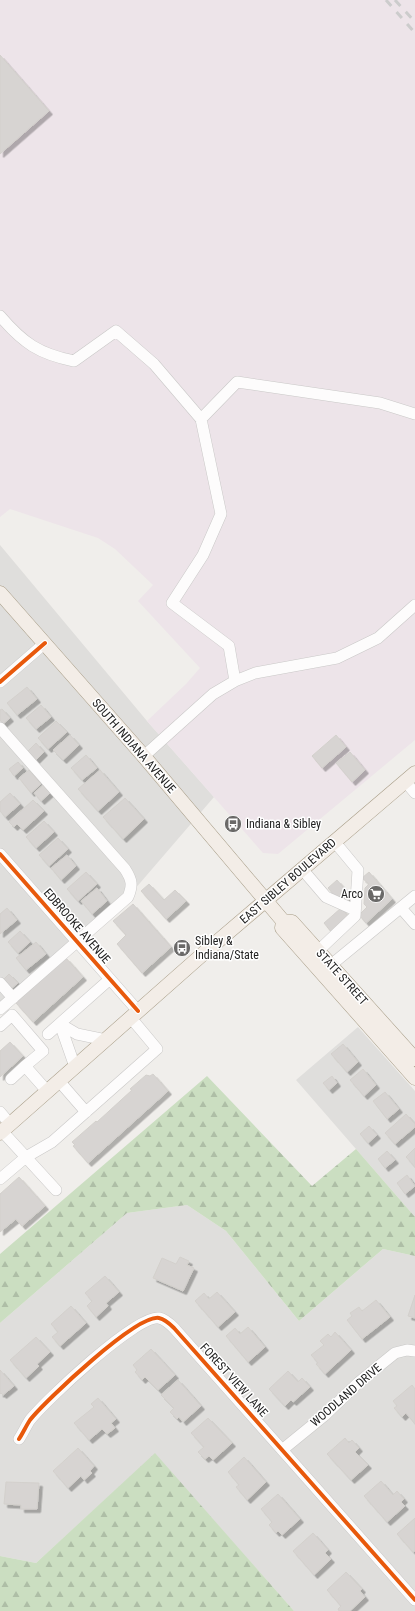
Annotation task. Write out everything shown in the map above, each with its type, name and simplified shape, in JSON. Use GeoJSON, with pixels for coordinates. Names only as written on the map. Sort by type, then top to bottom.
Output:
{"type":"FeatureCollection","features":[{"type":"Feature","properties":{"kind":"main road","name":"SOUTH INDIANA AVENUE"},"geometry":{"type":"LineString","coordinates":[[0,593],[144,756],[266,900]]}},
{"type":"Feature","properties":{"kind":"main road","name":"EAST SIBLEY BOULEVARD"},"geometry":{"type":"LineString","coordinates":[[4,1129],[334,841],[410,777]]}},
{"type":"Feature","properties":{"kind":"main road","name":"STATE STREET"},"geometry":{"type":"LineString","coordinates":[[266,900],[283,924],[415,1078]]}},
{"type":"Feature","properties":{"kind":"main road","name":"STATE STREET"},"geometry":{"type":"LineString","coordinates":[[283,924],[292,922],[415,1059]]}},
{"type":"Feature","properties":{"kind":"street"},"geometry":{"type":"LineString","coordinates":[[0,316],[29,345],[57,358],[74,361],[116,332],[154,364],[201,419],[221,514],[203,555],[172,603],[229,646],[234,681]]}},
{"type":"Feature","properties":{"kind":"street"},"geometry":{"type":"LineString","coordinates":[[201,419],[237,382],[380,403],[415,414]]}},
{"type":"Feature","properties":{"kind":"street"},"geometry":{"type":"LineString","coordinates":[[144,756],[213,694],[234,681],[255,673],[337,658],[378,638],[415,605]]}},
{"type":"Feature","properties":{"kind":"street"},"geometry":{"type":"LineString","coordinates":[[0,682],[45,643]]}},
{"type":"Feature","properties":{"kind":"street"},"geometry":{"type":"LineString","coordinates":[[0,728],[125,869],[132,879],[132,887],[128,897],[0,1009]]}},
{"type":"Feature","properties":{"kind":"street"},"geometry":{"type":"LineString","coordinates":[[410,777],[415,793]]}},
{"type":"Feature","properties":{"kind":"street"},"geometry":{"type":"LineString","coordinates":[[318,951],[355,916],[358,870],[334,841]]}},
{"type":"Feature","properties":{"kind":"street","name":"EDBROOKE AVENUE"},"geometry":{"type":"LineString","coordinates":[[0,854],[110,979],[157,1049],[86,1112]]}},
{"type":"Feature","properties":{"kind":"street"},"geometry":{"type":"LineString","coordinates":[[302,869],[326,896],[355,910]]}},
{"type":"Feature","properties":{"kind":"street"},"geometry":{"type":"LineString","coordinates":[[331,966],[415,896]]}},
{"type":"Feature","properties":{"kind":"street"},"geometry":{"type":"LineString","coordinates":[[400,908],[415,924]]}},
{"type":"Feature","properties":{"kind":"street"},"geometry":{"type":"LineString","coordinates":[[48,1034],[110,979]]}},
{"type":"Feature","properties":{"kind":"street"},"geometry":{"type":"LineString","coordinates":[[0,983],[13,998]]}},
{"type":"Feature","properties":{"kind":"street"},"geometry":{"type":"LineString","coordinates":[[0,1026],[12,1015],[44,1051],[25,1066],[12,1079]]}},
{"type":"Feature","properties":{"kind":"street"},"geometry":{"type":"LineString","coordinates":[[60,1024],[77,1034],[106,1040]]}},
{"type":"Feature","properties":{"kind":"street"},"geometry":{"type":"LineString","coordinates":[[60,1024],[75,1067]]}},
{"type":"Feature","properties":{"kind":"street"},"geometry":{"type":"LineString","coordinates":[[25,1066],[47,1091]]}},
{"type":"Feature","properties":{"kind":"street"},"geometry":{"type":"LineString","coordinates":[[0,1179],[26,1157],[52,1142],[86,1112],[59,1081]]}},
{"type":"Feature","properties":{"kind":"street"},"geometry":{"type":"LineString","coordinates":[[0,1112],[4,1129],[26,1157],[56,1190]]}},
{"type":"Feature","properties":{"kind":"street","name":"FOREST VIEW LANE"},"geometry":{"type":"LineString","coordinates":[[19,1439],[30,1421],[53,1395],[97,1356],[136,1326],[148,1320],[158,1318],[166,1321],[174,1328],[415,1600]]}},
{"type":"Feature","properties":{"kind":"street","name":"WOODLAND DRIVE"},"geometry":{"type":"LineString","coordinates":[[282,1450],[325,1415],[358,1383],[395,1354],[407,1350],[415,1351]]}},
{"type":"Feature","properties":{"kind":"shaded area"},"geometry":{"type":"Polygon","coordinates":[[[0,0],[415,0],[415,740],[278,854],[263,853],[147,721],[186,684],[200,668],[138,601],[153,585],[115,549],[98,538],[10,509],[0,517],[0,0]]]}},
{"type":"Feature","properties":{"kind":"shaded area"},"geometry":{"type":"Polygon","coordinates":[[[0,545],[147,721],[214,797],[128,897],[0,1008],[0,545]]]}},
{"type":"Feature","properties":{"kind":"shaded area"},"geometry":{"type":"Polygon","coordinates":[[[358,1027],[415,1091],[415,1217],[296,1080],[358,1027]]]}},
{"type":"Feature","properties":{"kind":"shaded area"},"geometry":{"type":"Polygon","coordinates":[[[187,1205],[226,1231],[299,1321],[383,1249],[415,1256],[415,1611],[294,1611],[155,1454],[36,1563],[0,1556],[0,1323],[127,1213],[187,1205]]]}},
{"type":"Feature","properties":{"kind":"green space"},"geometry":{"type":"Polygon","coordinates":[[[207,1076],[312,1186],[356,1149],[415,1217],[415,1256],[383,1249],[299,1321],[226,1231],[187,1205],[127,1213],[0,1323],[0,1254],[207,1076]]]}},
{"type":"Feature","properties":{"kind":"green space"},"geometry":{"type":"Polygon","coordinates":[[[155,1453],[294,1611],[0,1611],[0,1556],[36,1563],[155,1453]]]}},
{"type":"Feature","properties":{"kind":"building"},"geometry":{"type":"Polygon","coordinates":[[[0,55],[49,111],[0,154],[0,55]]]}},
{"type":"Feature","properties":{"kind":"building"},"geometry":{"type":"Polygon","coordinates":[[[27,687],[37,699],[17,715],[7,703],[27,687]]]}},
{"type":"Feature","properties":{"kind":"building"},"geometry":{"type":"Polygon","coordinates":[[[41,705],[51,717],[36,729],[26,718],[41,705]]]}},
{"type":"Feature","properties":{"kind":"building"},"geometry":{"type":"Polygon","coordinates":[[[2,709],[10,718],[3,724],[0,720],[0,710],[2,709]]]}},
{"type":"Feature","properties":{"kind":"building"},"geometry":{"type":"Polygon","coordinates":[[[56,721],[67,732],[48,749],[38,738],[56,721]]]}},
{"type":"Feature","properties":{"kind":"building"},"geometry":{"type":"Polygon","coordinates":[[[70,735],[79,745],[63,760],[53,750],[70,735]]]}},
{"type":"Feature","properties":{"kind":"building"},"geometry":{"type":"Polygon","coordinates":[[[336,735],[346,747],[322,768],[312,756],[336,735]]]}},
{"type":"Feature","properties":{"kind":"building"},"geometry":{"type":"Polygon","coordinates":[[[36,743],[44,752],[36,760],[28,751],[36,743]]]}},
{"type":"Feature","properties":{"kind":"building"},"geometry":{"type":"Polygon","coordinates":[[[350,752],[365,770],[352,782],[336,763],[350,752]]]}},
{"type":"Feature","properties":{"kind":"building"},"geometry":{"type":"Polygon","coordinates":[[[86,755],[97,768],[82,780],[71,768],[86,755]]]}},
{"type":"Feature","properties":{"kind":"building"},"geometry":{"type":"Polygon","coordinates":[[[18,762],[23,768],[14,776],[9,769],[18,762]]]}},
{"type":"Feature","properties":{"kind":"building"},"geometry":{"type":"Polygon","coordinates":[[[29,770],[41,784],[31,793],[19,778],[29,770]]]}},
{"type":"Feature","properties":{"kind":"building"},"geometry":{"type":"Polygon","coordinates":[[[100,770],[119,792],[98,811],[78,789],[100,770]]]}},
{"type":"Feature","properties":{"kind":"building"},"geometry":{"type":"Polygon","coordinates":[[[43,785],[50,793],[41,801],[34,793],[43,785]]]}},
{"type":"Feature","properties":{"kind":"building"},"geometry":{"type":"Polygon","coordinates":[[[10,793],[20,804],[5,817],[0,811],[0,802],[10,793]]]}},
{"type":"Feature","properties":{"kind":"building"},"geometry":{"type":"Polygon","coordinates":[[[125,798],[144,819],[123,839],[103,817],[125,798]]]}},
{"type":"Feature","properties":{"kind":"building"},"geometry":{"type":"Polygon","coordinates":[[[33,800],[44,811],[23,830],[17,824],[14,827],[9,822],[33,800]]]}},
{"type":"Feature","properties":{"kind":"building"},"geometry":{"type":"Polygon","coordinates":[[[44,821],[54,832],[36,848],[26,837],[44,821]]]}},
{"type":"Feature","properties":{"kind":"building"},"geometry":{"type":"Polygon","coordinates":[[[58,838],[68,849],[49,866],[39,855],[58,838]]]}},
{"type":"Feature","properties":{"kind":"building"},"geometry":{"type":"Polygon","coordinates":[[[67,855],[76,866],[61,880],[51,868],[67,855]]]}},
{"type":"Feature","properties":{"kind":"building"},"geometry":{"type":"Polygon","coordinates":[[[86,872],[97,884],[78,901],[67,889],[86,872]]]}},
{"type":"Feature","properties":{"kind":"building","name":"Arco"},"geometry":{"type":"Polygon","coordinates":[[[369,872],[392,899],[366,923],[359,915],[367,907],[364,904],[365,888],[369,884],[362,878],[369,872]]]}},
{"type":"Feature","properties":{"kind":"building"},"geometry":{"type":"Polygon","coordinates":[[[337,880],[352,897],[343,906],[328,888],[337,880]]]}},
{"type":"Feature","properties":{"kind":"building"},"geometry":{"type":"Polygon","coordinates":[[[149,884],[164,900],[175,890],[186,901],[166,919],[141,891],[149,884]]]}},
{"type":"Feature","properties":{"kind":"building"},"geometry":{"type":"Polygon","coordinates":[[[97,888],[107,901],[92,914],[81,901],[97,888]]]}},
{"type":"Feature","properties":{"kind":"building"},"geometry":{"type":"Polygon","coordinates":[[[133,904],[171,947],[142,973],[117,944],[126,935],[113,921],[133,904]]]}},
{"type":"Feature","properties":{"kind":"building"},"geometry":{"type":"Polygon","coordinates":[[[7,908],[17,920],[0,934],[0,914],[7,908]]]}},
{"type":"Feature","properties":{"kind":"building"},"geometry":{"type":"Polygon","coordinates":[[[341,908],[350,918],[332,933],[324,923],[341,908]]]}},
{"type":"Feature","properties":{"kind":"building"},"geometry":{"type":"Polygon","coordinates":[[[20,931],[30,942],[18,953],[8,942],[20,931]]]}},
{"type":"Feature","properties":{"kind":"building"},"geometry":{"type":"Polygon","coordinates":[[[36,942],[46,954],[26,970],[16,958],[36,942]]]}},
{"type":"Feature","properties":{"kind":"building"},"geometry":{"type":"Polygon","coordinates":[[[66,958],[83,977],[33,1022],[16,1003],[66,958]]]}},
{"type":"Feature","properties":{"kind":"building"},"geometry":{"type":"Polygon","coordinates":[[[9,974],[18,983],[11,989],[3,980],[9,974]]]}},
{"type":"Feature","properties":{"kind":"building"},"geometry":{"type":"Polygon","coordinates":[[[10,1042],[23,1056],[0,1077],[0,1051],[10,1042]]]}},
{"type":"Feature","properties":{"kind":"building"},"geometry":{"type":"Polygon","coordinates":[[[343,1044],[358,1062],[347,1072],[331,1054],[343,1044]]]}},
{"type":"Feature","properties":{"kind":"building"},"geometry":{"type":"Polygon","coordinates":[[[363,1069],[376,1085],[364,1096],[350,1080],[363,1069]]]}},
{"type":"Feature","properties":{"kind":"building"},"geometry":{"type":"Polygon","coordinates":[[[153,1074],[168,1091],[88,1163],[73,1146],[75,1145],[72,1142],[96,1121],[97,1122],[146,1075],[150,1076],[153,1074]]]}},
{"type":"Feature","properties":{"kind":"building"},"geometry":{"type":"Polygon","coordinates":[[[332,1076],[337,1083],[329,1090],[323,1083],[332,1076]]]}},
{"type":"Feature","properties":{"kind":"building"},"geometry":{"type":"Polygon","coordinates":[[[385,1092],[399,1109],[387,1119],[373,1101],[385,1092]]]}},
{"type":"Feature","properties":{"kind":"building"},"geometry":{"type":"Polygon","coordinates":[[[406,1114],[415,1124],[415,1127],[395,1144],[385,1133],[406,1114]]]}},
{"type":"Feature","properties":{"kind":"building"},"geometry":{"type":"Polygon","coordinates":[[[369,1126],[377,1135],[368,1143],[360,1134],[369,1126]]]}},
{"type":"Feature","properties":{"kind":"building"},"geometry":{"type":"Polygon","coordinates":[[[415,1148],[415,1167],[406,1157],[415,1148]]]}},
{"type":"Feature","properties":{"kind":"building"},"geometry":{"type":"Polygon","coordinates":[[[387,1151],[395,1160],[385,1168],[378,1159],[387,1151]]]}},
{"type":"Feature","properties":{"kind":"building"},"geometry":{"type":"Polygon","coordinates":[[[407,1175],[415,1186],[405,1194],[397,1183],[407,1175]]]}},
{"type":"Feature","properties":{"kind":"building"},"geometry":{"type":"Polygon","coordinates":[[[19,1177],[45,1206],[22,1226],[16,1219],[0,1232],[0,1194],[19,1177]]]}},
{"type":"Feature","properties":{"kind":"building"},"geometry":{"type":"Polygon","coordinates":[[[180,1257],[189,1261],[187,1265],[194,1268],[183,1291],[153,1278],[162,1258],[176,1264],[180,1257]]]}},
{"type":"Feature","properties":{"kind":"building"},"geometry":{"type":"Polygon","coordinates":[[[105,1276],[119,1292],[106,1303],[108,1306],[96,1317],[87,1306],[92,1301],[85,1293],[105,1276]]]}},
{"type":"Feature","properties":{"kind":"building"},"geometry":{"type":"Polygon","coordinates":[[[217,1292],[235,1312],[218,1327],[195,1301],[204,1293],[209,1299],[217,1292]]]}},
{"type":"Feature","properties":{"kind":"building"},"geometry":{"type":"Polygon","coordinates":[[[415,1295],[415,1318],[408,1316],[415,1295]]]}},
{"type":"Feature","properties":{"kind":"building"},"geometry":{"type":"Polygon","coordinates":[[[376,1300],[390,1317],[362,1339],[347,1320],[352,1316],[350,1313],[359,1307],[362,1311],[376,1300]]]}},
{"type":"Feature","properties":{"kind":"building"},"geometry":{"type":"Polygon","coordinates":[[[71,1306],[86,1323],[60,1346],[52,1337],[58,1332],[51,1324],[71,1306]]]}},
{"type":"Feature","properties":{"kind":"building"},"geometry":{"type":"Polygon","coordinates":[[[248,1327],[265,1347],[248,1362],[226,1336],[235,1328],[240,1334],[248,1327]]]}},
{"type":"Feature","properties":{"kind":"building"},"geometry":{"type":"Polygon","coordinates":[[[335,1332],[351,1350],[325,1374],[316,1364],[318,1363],[311,1355],[324,1345],[320,1341],[328,1334],[331,1337],[335,1332]]]}},
{"type":"Feature","properties":{"kind":"building"},"geometry":{"type":"Polygon","coordinates":[[[36,1337],[50,1352],[37,1364],[39,1366],[26,1378],[10,1360],[36,1337]]]}},
{"type":"Feature","properties":{"kind":"building"},"geometry":{"type":"Polygon","coordinates":[[[151,1349],[175,1375],[158,1390],[145,1377],[142,1380],[135,1372],[137,1370],[133,1365],[151,1349]]]}},
{"type":"Feature","properties":{"kind":"building"},"geometry":{"type":"Polygon","coordinates":[[[0,1370],[14,1386],[3,1395],[1,1393],[0,1394],[0,1370]]]}},
{"type":"Feature","properties":{"kind":"building"},"geometry":{"type":"Polygon","coordinates":[[[288,1371],[298,1382],[302,1378],[310,1387],[293,1402],[291,1400],[285,1406],[269,1389],[288,1371]]]}},
{"type":"Feature","properties":{"kind":"building"},"geometry":{"type":"Polygon","coordinates":[[[178,1380],[201,1406],[183,1422],[179,1417],[177,1419],[170,1412],[174,1408],[161,1395],[178,1380]]]}},
{"type":"Feature","properties":{"kind":"building"},"geometry":{"type":"Polygon","coordinates":[[[412,1385],[415,1389],[415,1424],[406,1413],[402,1417],[394,1408],[397,1406],[393,1401],[412,1385]]]}},
{"type":"Feature","properties":{"kind":"building"},"geometry":{"type":"Polygon","coordinates":[[[98,1398],[116,1419],[111,1423],[115,1428],[107,1434],[102,1429],[89,1440],[74,1423],[94,1407],[91,1404],[98,1398]]]}},
{"type":"Feature","properties":{"kind":"building"},"geometry":{"type":"Polygon","coordinates":[[[208,1418],[232,1443],[213,1460],[209,1456],[205,1459],[198,1452],[204,1447],[191,1433],[208,1418]]]}},
{"type":"Feature","properties":{"kind":"building"},"geometry":{"type":"Polygon","coordinates":[[[345,1438],[349,1443],[352,1440],[359,1448],[355,1452],[368,1465],[351,1480],[327,1454],[345,1438]]]}},
{"type":"Feature","properties":{"kind":"building"},"geometry":{"type":"Polygon","coordinates":[[[78,1448],[94,1466],[90,1471],[92,1473],[84,1480],[81,1476],[68,1488],[53,1471],[78,1448]]]}},
{"type":"Feature","properties":{"kind":"building"},"geometry":{"type":"Polygon","coordinates":[[[244,1457],[266,1482],[247,1500],[236,1487],[239,1485],[228,1472],[244,1457]]]}},
{"type":"Feature","properties":{"kind":"building"},"geometry":{"type":"Polygon","coordinates":[[[381,1481],[393,1495],[397,1491],[404,1499],[401,1502],[405,1506],[387,1522],[364,1496],[381,1481]]]}},
{"type":"Feature","properties":{"kind":"building"},"geometry":{"type":"Polygon","coordinates":[[[6,1482],[39,1483],[37,1509],[21,1509],[21,1505],[4,1504],[6,1482]]]}},
{"type":"Feature","properties":{"kind":"building"},"geometry":{"type":"Polygon","coordinates":[[[278,1494],[300,1519],[282,1535],[278,1531],[276,1533],[269,1525],[272,1522],[261,1509],[278,1494]]]}},
{"type":"Feature","properties":{"kind":"building"},"geometry":{"type":"Polygon","coordinates":[[[415,1518],[415,1551],[413,1552],[397,1534],[415,1518]]]}},
{"type":"Feature","properties":{"kind":"building"},"geometry":{"type":"Polygon","coordinates":[[[313,1533],[328,1550],[325,1553],[331,1559],[314,1575],[293,1551],[313,1533]]]}},
{"type":"Feature","properties":{"kind":"building"},"geometry":{"type":"Polygon","coordinates":[[[346,1572],[362,1589],[360,1591],[365,1597],[350,1611],[339,1611],[338,1609],[341,1606],[327,1590],[346,1572]]]}},
{"type":"Feature","properties":{"kind":"railway"},"geometry":{"type":"LineString","coordinates":[[386,0],[415,33]]}},
{"type":"Feature","properties":{"kind":"railway"},"geometry":{"type":"LineString","coordinates":[[395,0],[415,22]]}},
{"type":"Feature","properties":{"kind":"cycle path"},"geometry":{"type":"LineString","coordinates":[[0,682],[45,643]]}},
{"type":"Feature","properties":{"kind":"cycle path"},"geometry":{"type":"LineString","coordinates":[[0,854],[138,1011]]}},
{"type":"Feature","properties":{"kind":"cycle path"},"geometry":{"type":"LineString","coordinates":[[19,1439],[30,1420],[39,1410],[53,1395],[92,1360],[132,1330],[148,1320],[159,1318],[174,1328],[415,1600]]}},
{"type":"Feature","properties":{"kind":"place","name":"Indiana & Sibley"},"geometry":{"type":"Point","coordinates":[233,824]}},
{"type":"Feature","properties":{"kind":"place","name":"Arco"},"geometry":{"type":"Point","coordinates":[376,894]}},
{"type":"Feature","properties":{"kind":"place","name":"Sibley & Indiana/State"},"geometry":{"type":"Point","coordinates":[182,948]}}]}
